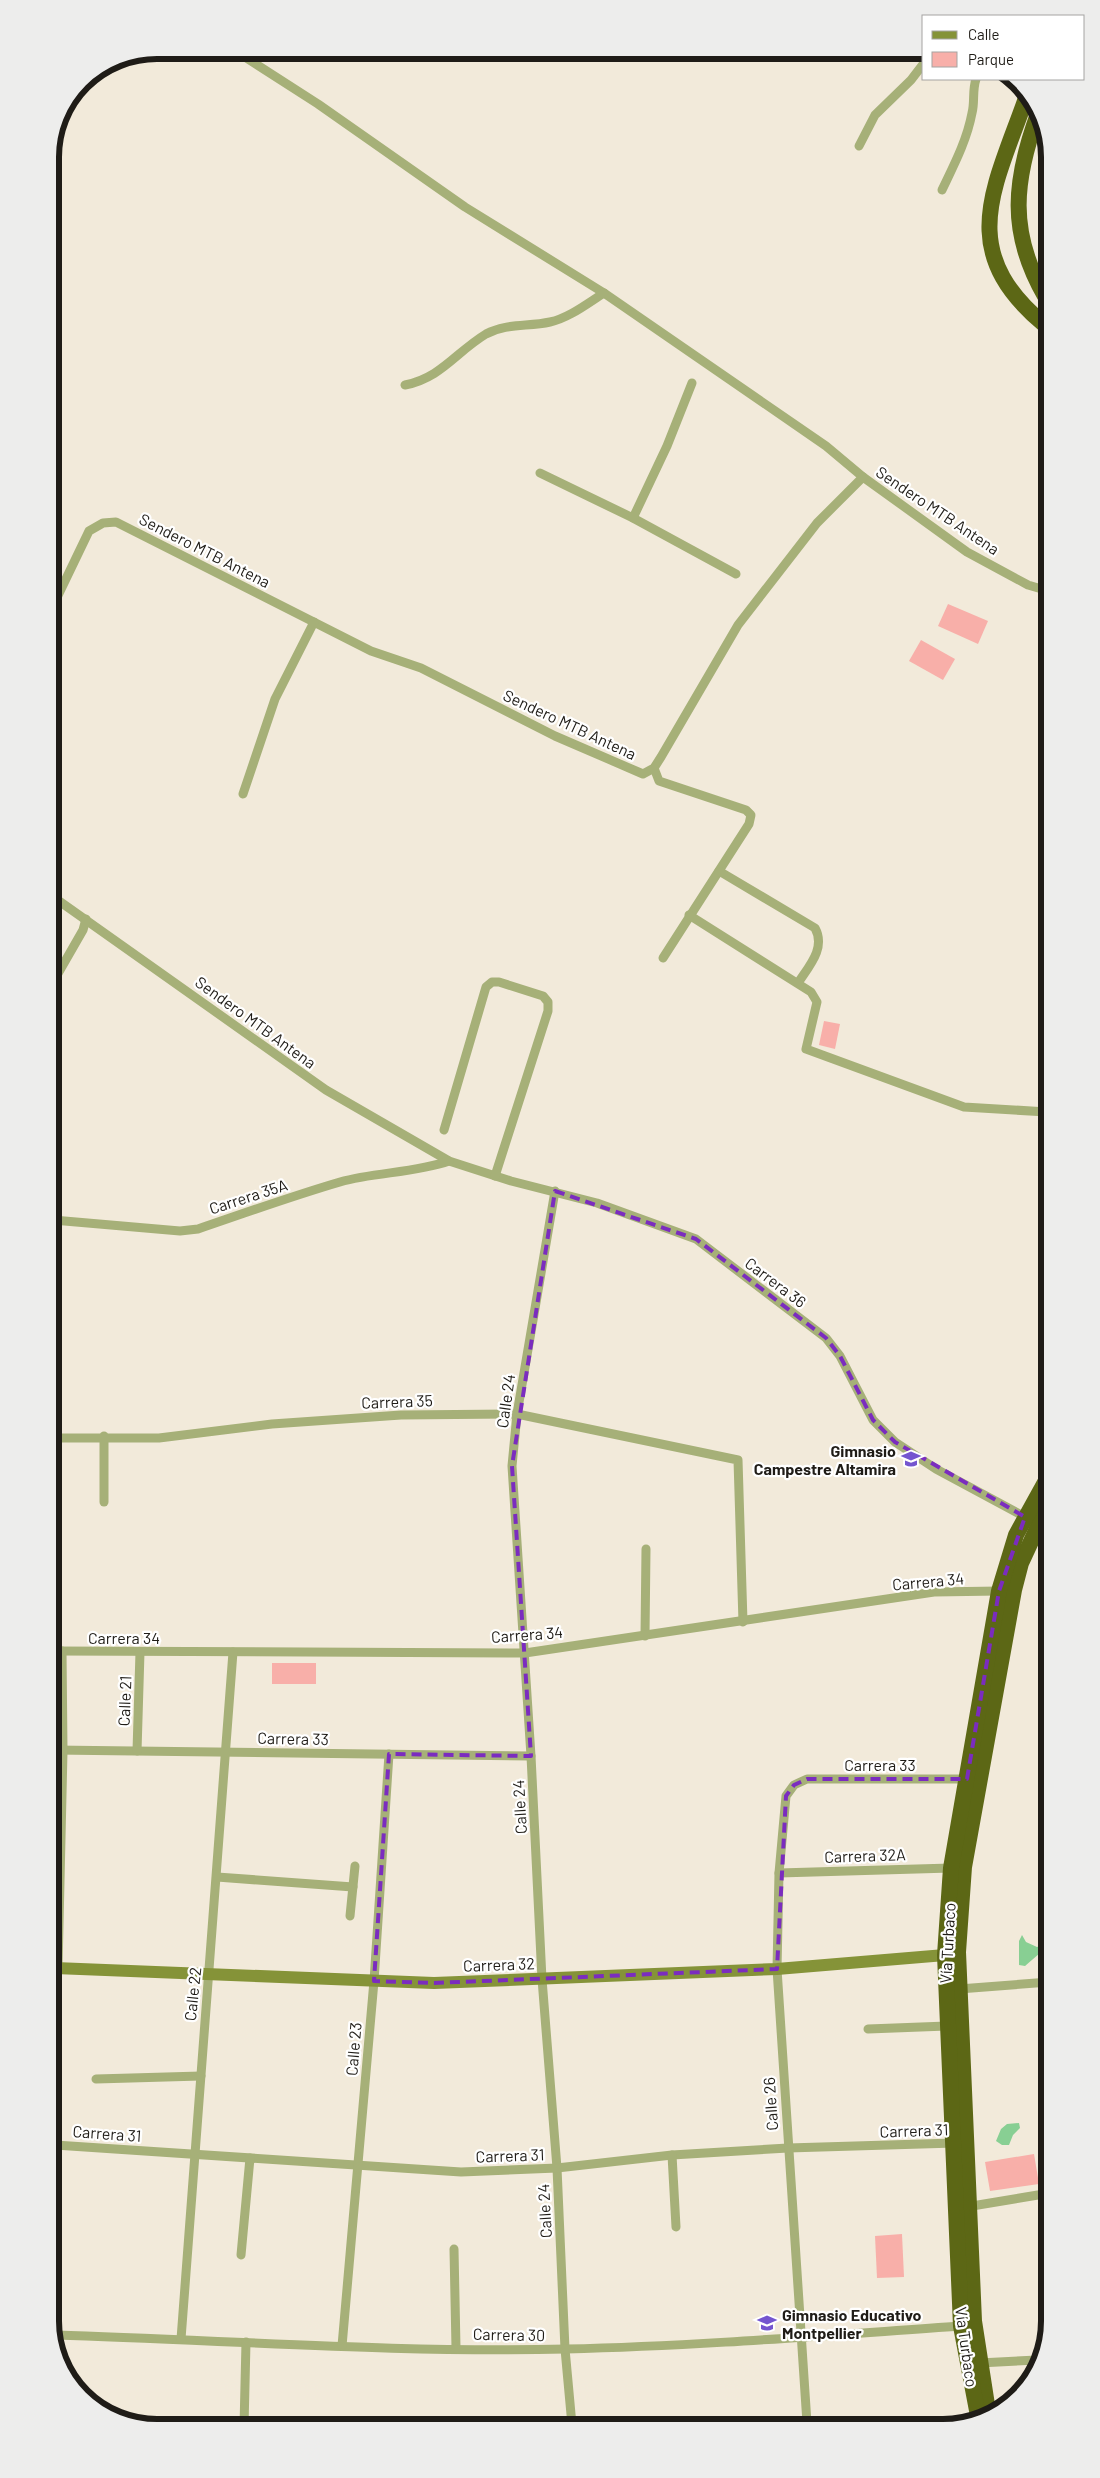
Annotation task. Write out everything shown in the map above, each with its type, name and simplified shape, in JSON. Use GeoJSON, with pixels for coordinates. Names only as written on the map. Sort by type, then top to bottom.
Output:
{"type":"FeatureCollection","features":[{"type":"Feature","properties":{"kind":"highway"},"geometry":{"type":"LineString","coordinates":[[1024,102],[992,197],[989,236],[994,260],[1006,286],[1017,300],[1041,321]]}},
{"type":"Feature","properties":{"kind":"highway"},"geometry":{"type":"LineString","coordinates":[[1035,123],[1022,164],[1018,189],[1018,212],[1026,257],[1041,288]]}},
{"type":"Feature","properties":{"kind":"highway","name":"Vía Turbaco"},"geometry":{"type":"LineString","coordinates":[[959,2143],[947,2026],[945,1955],[951,1868],[999,1591],[1006,1561],[1040,1515]]}},
{"type":"Feature","properties":{"kind":"highway","name":"Vía Turbaco"},"geometry":{"type":"LineString","coordinates":[[977,2413],[961,2326],[958,1952],[968,1848],[1014,1590],[1021,1563],[1040,1515]]}},
{"type":"Feature","properties":{"kind":"highway","name":"Vía Turbaco"},"geometry":{"type":"LineString","coordinates":[[961,2208],[979,2363],[987,2409]]}},
{"type":"Feature","properties":{"kind":"street"},"geometry":{"type":"LineString","coordinates":[[248,59],[318,104],[465,208],[604,293],[826,446],[863,478]]}},
{"type":"Feature","properties":{"kind":"street"},"geometry":{"type":"LineString","coordinates":[[859,146],[875,115],[911,80],[922,66]]}},
{"type":"Feature","properties":{"kind":"street"},"geometry":{"type":"LineString","coordinates":[[942,190],[965,138],[973,111],[973,90],[976,80]]}},
{"type":"Feature","properties":{"kind":"street"},"geometry":{"type":"LineString","coordinates":[[405,385],[422,382],[432,376],[486,334],[505,326],[552,322],[604,293]]}},
{"type":"Feature","properties":{"kind":"street"},"geometry":{"type":"LineString","coordinates":[[633,518],[668,446],[692,383]]}},
{"type":"Feature","properties":{"kind":"street"},"geometry":{"type":"LineString","coordinates":[[540,473],[633,518],[736,574]]}},
{"type":"Feature","properties":{"kind":"street","name":"Sendero MTB Antena"},"geometry":{"type":"LineString","coordinates":[[59,593],[89,531],[103,523],[116,522],[371,650],[421,668],[555,736],[643,774],[654,768],[738,625],[817,523],[863,478],[967,552],[1028,585],[1041,589]]}},
{"type":"Feature","properties":{"kind":"street"},"geometry":{"type":"LineString","coordinates":[[242,794],[275,699],[314,622]]}},
{"type":"Feature","properties":{"kind":"street"},"geometry":{"type":"LineString","coordinates":[[654,768],[659,782],[746,810],[751,815],[749,824],[663,958]]}},
{"type":"Feature","properties":{"kind":"street"},"geometry":{"type":"LineString","coordinates":[[719,871],[815,928],[820,936],[820,947],[798,983]]}},
{"type":"Feature","properties":{"kind":"street","name":"Sendero MTB Antena"},"geometry":{"type":"LineString","coordinates":[[59,901],[326,1090],[449,1160]]}},
{"type":"Feature","properties":{"kind":"street"},"geometry":{"type":"LineString","coordinates":[[690,915],[811,992],[817,1002],[806,1049],[964,1107],[1041,1112]]}},
{"type":"Feature","properties":{"kind":"street"},"geometry":{"type":"LineString","coordinates":[[59,972],[83,930],[86,919]]}},
{"type":"Feature","properties":{"kind":"street"},"geometry":{"type":"LineString","coordinates":[[444,1130],[486,987],[492,982],[500,982],[543,996],[548,1002],[548,1011],[495,1176]]}},
{"type":"Feature","properties":{"kind":"street","name":"Carrera 36"},"geometry":{"type":"LineString","coordinates":[[449,1160],[495,1176],[554,1191],[653,1222],[696,1239],[826,1338],[840,1356],[873,1420],[895,1442],[936,1469],[1040,1515]]}},
{"type":"Feature","properties":{"kind":"street","name":"Carrera 35A"},"geometry":{"type":"LineString","coordinates":[[59,1221],[180,1231],[198,1229],[340,1182],[439,1164],[449,1160]]}},
{"type":"Feature","properties":{"kind":"street","name":"Calle 24"},"geometry":{"type":"LineString","coordinates":[[554,1191],[517,1414],[512,1466],[525,1653],[542,1979],[557,2168],[565,2349],[571,2419]]}},
{"type":"Feature","properties":{"kind":"street","name":"Carrera 35"},"geometry":{"type":"LineString","coordinates":[[59,1438],[104,1436],[160,1438],[272,1424],[401,1414],[517,1414],[738,1460],[743,1622]]}},
{"type":"Feature","properties":{"kind":"street"},"geometry":{"type":"LineString","coordinates":[[104,1436],[104,1502]]}},
{"type":"Feature","properties":{"kind":"street"},"geometry":{"type":"LineString","coordinates":[[644,1636],[646,1550]]}},
{"type":"Feature","properties":{"kind":"street","name":"Carrera 34"},"geometry":{"type":"LineString","coordinates":[[59,1651],[525,1653],[934,1592],[999,1591]]}},
{"type":"Feature","properties":{"kind":"street","name":"Calle 21"},"geometry":{"type":"LineString","coordinates":[[137,1751],[140,1652]]}},
{"type":"Feature","properties":{"kind":"street","name":"Calle 22"},"geometry":{"type":"LineString","coordinates":[[181,2339],[227,1752],[233,1652]]}},
{"type":"Feature","properties":{"kind":"street","name":"Carrera 33"},"geometry":{"type":"LineString","coordinates":[[59,1750],[531,1756]]}},
{"type":"Feature","properties":{"kind":"street","name":"Calle 23"},"geometry":{"type":"LineString","coordinates":[[342,2346],[374,1981],[389,1754]]}},
{"type":"Feature","properties":{"kind":"street","name":"Carrera 33"},"geometry":{"type":"LineString","coordinates":[[794,1785],[807,1779],[967,1779]]}},
{"type":"Feature","properties":{"kind":"street","name":"Calle 26"},"geometry":{"type":"LineString","coordinates":[[794,1785],[786,1796],[779,1873],[777,1969],[807,2419]]}},
{"type":"Feature","properties":{"kind":"street"},"geometry":{"type":"LineString","coordinates":[[350,1916],[355,1866]]}},
{"type":"Feature","properties":{"kind":"street","name":"Carrera 32A"},"geometry":{"type":"LineString","coordinates":[[779,1873],[951,1868]]}},
{"type":"Feature","properties":{"kind":"street"},"geometry":{"type":"LineString","coordinates":[[217,1877],[353,1887]]}},
{"type":"Feature","properties":{"kind":"street","name":"Carrera 32"},"geometry":{"type":"LineString","coordinates":[[59,1968],[434,1983],[777,1969],[945,1955]]}},
{"type":"Feature","properties":{"kind":"street"},"geometry":{"type":"LineString","coordinates":[[959,1989],[1041,1983]]}},
{"type":"Feature","properties":{"kind":"street"},"geometry":{"type":"LineString","coordinates":[[868,2029],[947,2026]]}},
{"type":"Feature","properties":{"kind":"street"},"geometry":{"type":"LineString","coordinates":[[96,2079],[202,2076]]}},
{"type":"Feature","properties":{"kind":"street","name":"Carrera 31"},"geometry":{"type":"LineString","coordinates":[[59,2145],[461,2172],[557,2168],[672,2155],[788,2148],[959,2143]]}},
{"type":"Feature","properties":{"kind":"street"},"geometry":{"type":"LineString","coordinates":[[672,2155],[676,2227]]}},
{"type":"Feature","properties":{"kind":"street"},"geometry":{"type":"LineString","coordinates":[[241,2255],[250,2158]]}},
{"type":"Feature","properties":{"kind":"street"},"geometry":{"type":"LineString","coordinates":[[961,2208],[1041,2195]]}},
{"type":"Feature","properties":{"kind":"street"},"geometry":{"type":"LineString","coordinates":[[454,2249],[456,2348]]}},
{"type":"Feature","properties":{"kind":"street","name":"Carrera 30"},"geometry":{"type":"LineString","coordinates":[[60,2335],[342,2346],[565,2349],[801,2337],[961,2326]]}},
{"type":"Feature","properties":{"kind":"street"},"geometry":{"type":"LineString","coordinates":[[244,2419],[246,2342]]}},
{"type":"Feature","properties":{"kind":"street"},"geometry":{"type":"LineString","coordinates":[[979,2363],[1033,2360]]}},
{"type":"Feature","properties":{"kind":"highlighted area"},"geometry":{"type":"Polygon","coordinates":[[[555,1191],[696,1239],[826,1338],[840,1356],[873,1420],[895,1442],[1025,1517],[999,1591],[967,1779],[807,1779],[794,1785],[786,1796],[777,1969],[434,1983],[374,1981],[389,1754],[531,1756],[512,1466],[555,1191]]]}},
{"type":"Feature","properties":{"kind":"green space"},"geometry":{"type":"Polygon","coordinates":[[[948,604],[988,621],[978,644],[938,626],[948,604]]]}},
{"type":"Feature","properties":{"kind":"green space"},"geometry":{"type":"Polygon","coordinates":[[[921,640],[955,659],[943,680],[909,661],[921,640]]]}},
{"type":"Feature","properties":{"kind":"green space"},"geometry":{"type":"Polygon","coordinates":[[[824,1021],[840,1024],[835,1049],[819,1045],[824,1021]]]}},
{"type":"Feature","properties":{"kind":"green space"},"geometry":{"type":"Polygon","coordinates":[[[272,1663],[316,1663],[316,1684],[272,1684],[272,1663]]]}},
{"type":"Feature","properties":{"kind":"green space"},"geometry":{"type":"Polygon","coordinates":[[[1034,2154],[1039,2184],[990,2191],[985,2162],[1034,2154]]]}},
{"type":"Feature","properties":{"kind":"green space"},"geometry":{"type":"Polygon","coordinates":[[[902,2234],[904,2277],[877,2278],[875,2236],[902,2234]]]}},
{"type":"Feature","properties":{"kind":"shaded area"},"geometry":{"type":"Polygon","coordinates":[[[1022,1935],[1026,1942],[1037,1947],[1041,1946],[1041,1953],[1025,1966],[1019,1965],[1019,1941],[1022,1935]]]}},
{"type":"Feature","properties":{"kind":"shaded area"},"geometry":{"type":"Polygon","coordinates":[[[1019,2123],[1020,2128],[1013,2135],[1009,2145],[1002,2145],[996,2141],[1001,2129],[1007,2124],[1019,2123]]]}},
{"type":"Feature","properties":{"kind":"place","name":"Gimnasio Campestre Altamira"},"geometry":{"type":"Point","coordinates":[911,1459]}},
{"type":"Feature","properties":{"kind":"place","name":"Gimnasio Educativo Montpellier"},"geometry":{"type":"Point","coordinates":[767,2323]}}]}
